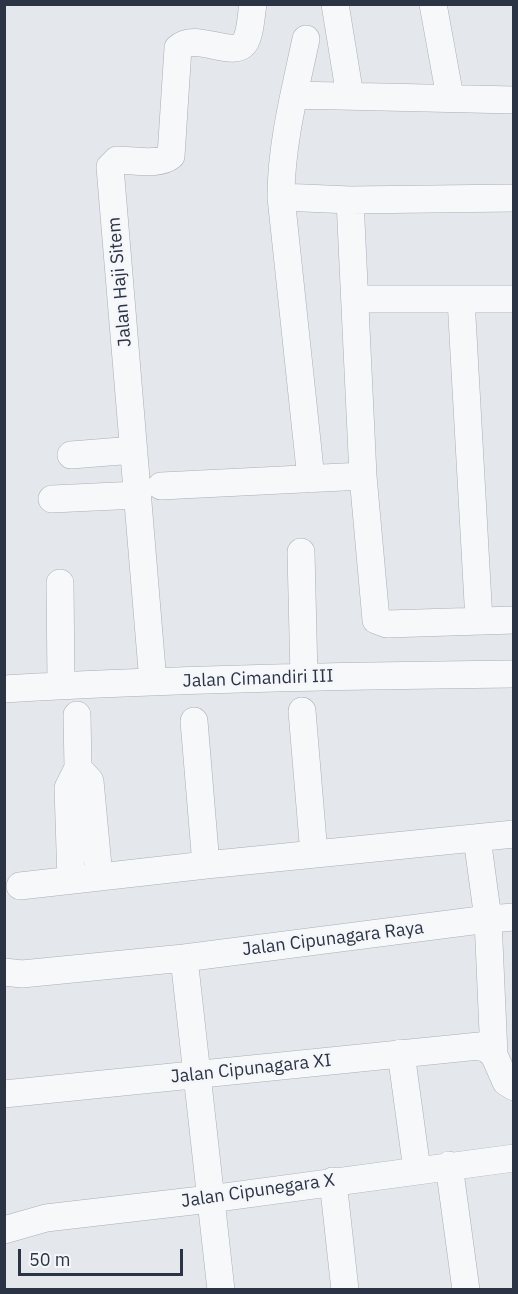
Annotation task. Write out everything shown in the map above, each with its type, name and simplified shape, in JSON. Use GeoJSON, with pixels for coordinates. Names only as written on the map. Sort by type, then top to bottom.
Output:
{"type":"FeatureCollection","features":[{"type":"Feature","properties":{"kind":"street","name":"Jalan Haji Sitem"},"geometry":{"type":"LineString","coordinates":[[153,681],[149,490],[134,450],[110,167],[117,160],[159,161],[171,156],[178,48],[192,41],[230,49],[240,47],[247,40],[253,4]]}},
{"type":"Feature","properties":{"kind":"street"},"geometry":{"type":"LineString","coordinates":[[335,4],[350,96]]}},
{"type":"Feature","properties":{"kind":"street"},"geometry":{"type":"LineString","coordinates":[[433,4],[450,98]]}},
{"type":"Feature","properties":{"kind":"street"},"geometry":{"type":"LineString","coordinates":[[306,39],[281,176],[281,197],[310,479]]}},
{"type":"Feature","properties":{"kind":"street"},"geometry":{"type":"LineString","coordinates":[[294,95],[513,100]]}},
{"type":"Feature","properties":{"kind":"street"},"geometry":{"type":"LineString","coordinates":[[281,197],[350,200],[513,198]]}},
{"type":"Feature","properties":{"kind":"street"},"geometry":{"type":"LineString","coordinates":[[350,200],[363,476],[376,620],[387,624],[513,620]]}},
{"type":"Feature","properties":{"kind":"street"},"geometry":{"type":"LineString","coordinates":[[356,299],[513,299]]}},
{"type":"Feature","properties":{"kind":"street"},"geometry":{"type":"LineString","coordinates":[[461,299],[479,621]]}},
{"type":"Feature","properties":{"kind":"street"},"geometry":{"type":"LineString","coordinates":[[71,455],[134,450]]}},
{"type":"Feature","properties":{"kind":"street"},"geometry":{"type":"LineString","coordinates":[[52,499],[149,490],[363,476]]}},
{"type":"Feature","properties":{"kind":"street"},"geometry":{"type":"LineString","coordinates":[[301,552],[304,677]]}},
{"type":"Feature","properties":{"kind":"street"},"geometry":{"type":"LineString","coordinates":[[60,583],[61,684]]}},
{"type":"Feature","properties":{"kind":"street","name":"Jalan Cimandiri III"},"geometry":{"type":"LineString","coordinates":[[4,688],[153,681],[512,674]]}},
{"type":"Feature","properties":{"kind":"street"},"geometry":{"type":"LineString","coordinates":[[302,711],[314,854]]}},
{"type":"Feature","properties":{"kind":"street"},"geometry":{"type":"LineString","coordinates":[[71,880],[68,788],[78,768],[77,714]]}},
{"type":"Feature","properties":{"kind":"street"},"geometry":{"type":"LineString","coordinates":[[194,721],[206,865]]}},
{"type":"Feature","properties":{"kind":"street"},"geometry":{"type":"LineString","coordinates":[[78,768],[90,781],[99,877]]}},
{"type":"Feature","properties":{"kind":"street"},"geometry":{"type":"LineString","coordinates":[[20,886],[513,834]]}},
{"type":"Feature","properties":{"kind":"street"},"geometry":{"type":"LineString","coordinates":[[477,838],[501,918],[494,1055],[506,1082],[513,1088]]}},
{"type":"Feature","properties":{"kind":"street","name":"Jalan Cipunagara Raya"},"geometry":{"type":"LineString","coordinates":[[4,972],[22,974],[184,958],[501,918]]}},
{"type":"Feature","properties":{"kind":"street"},"geometry":{"type":"LineString","coordinates":[[184,958],[221,1290]]}},
{"type":"Feature","properties":{"kind":"street","name":"Jalan Cipunagara XI"},"geometry":{"type":"LineString","coordinates":[[4,1094],[479,1046],[494,1055]]}},
{"type":"Feature","properties":{"kind":"street"},"geometry":{"type":"LineString","coordinates":[[401,1053],[417,1170]]}},
{"type":"Feature","properties":{"kind":"street","name":"Jalan Cipunegara X"},"geometry":{"type":"LineString","coordinates":[[4,1230],[54,1217],[210,1199],[513,1158]]}},
{"type":"Feature","properties":{"kind":"street"},"geometry":{"type":"LineString","coordinates":[[449,1165],[466,1290]]}},
{"type":"Feature","properties":{"kind":"street"},"geometry":{"type":"LineString","coordinates":[[333,1181],[345,1290]]}}]}
